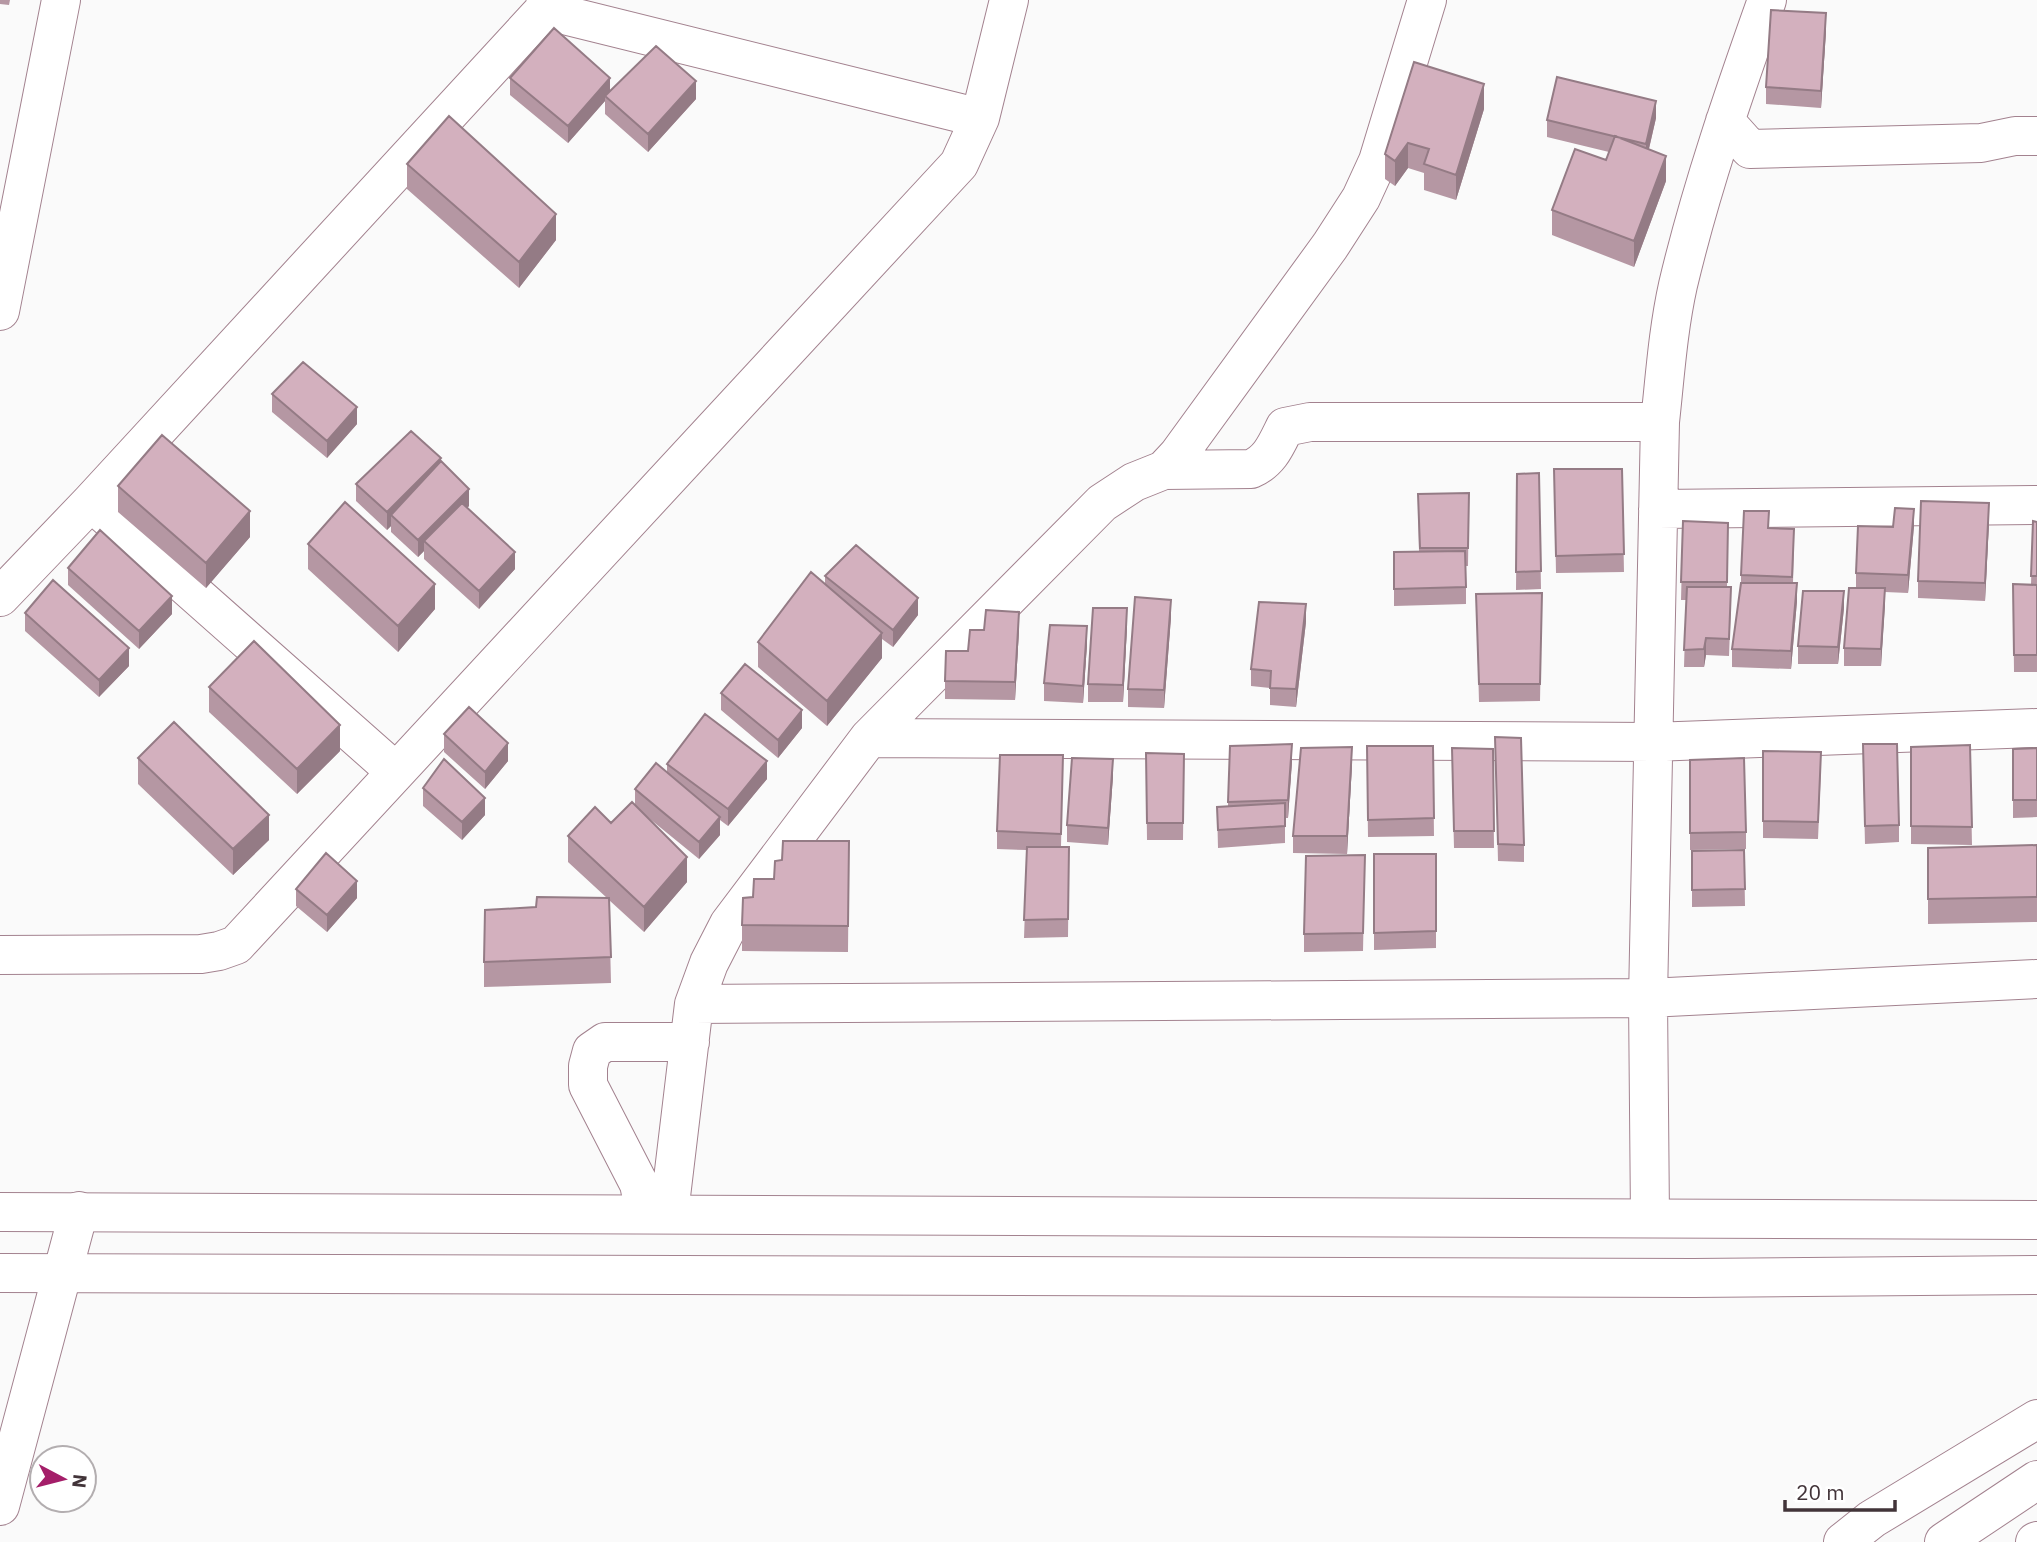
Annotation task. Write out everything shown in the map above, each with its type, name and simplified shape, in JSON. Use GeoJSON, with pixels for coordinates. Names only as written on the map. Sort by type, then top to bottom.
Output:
{"type":"FeatureCollection","features":[{"type":"Feature","properties":{"kind":"street"},"geometry":{"type":"LineString","coordinates":[[0,311],[61,0]]}},
{"type":"Feature","properties":{"kind":"street"},"geometry":{"type":"LineString","coordinates":[[0,955],[201,954],[236,945],[959,164],[980,118],[1009,0]]}},
{"type":"Feature","properties":{"kind":"street"},"geometry":{"type":"LineString","coordinates":[[1164,470],[1178,455],[1330,246],[1361,198],[1378,161],[1427,0]]}},
{"type":"Feature","properties":{"kind":"street"},"geometry":{"type":"LineString","coordinates":[[1650,1218],[1648,998],[1660,422],[1667,350],[1678,285],[1725,121],[1767,0]]}},
{"type":"Feature","properties":{"kind":"street"},"geometry":{"type":"LineString","coordinates":[[0,597],[91,502],[545,5],[980,118]]}},
{"type":"Feature","properties":{"kind":"street"},"geometry":{"type":"LineString","coordinates":[[1725,121],[1750,149],[1981,143],[2015,136],[2037,136]]}},
{"type":"Feature","properties":{"kind":"street"},"geometry":{"type":"LineString","coordinates":[[657,1213],[690,1042],[694,1004],[709,963],[729,924],[869,738],[1102,503],[1134,482],[1164,470],[1251,469],[1270,457],[1285,427],[1310,422],[1660,422]]}},
{"type":"Feature","properties":{"kind":"street"},"geometry":{"type":"LineString","coordinates":[[91,502],[396,772]]}},
{"type":"Feature","properties":{"kind":"street"},"geometry":{"type":"LineString","coordinates":[[1658,509],[2037,505]]}},
{"type":"Feature","properties":{"kind":"street"},"geometry":{"type":"LineString","coordinates":[[869,738],[1652,742],[2037,728]]}},
{"type":"Feature","properties":{"kind":"street"},"geometry":{"type":"LineString","coordinates":[[694,1004],[1648,998],[2037,979]]}},
{"type":"Feature","properties":{"kind":"street"},"geometry":{"type":"LineString","coordinates":[[657,1213],[588,1085],[588,1066],[593,1051],[605,1042],[690,1042]]}},
{"type":"Feature","properties":{"kind":"street"},"geometry":{"type":"LineString","coordinates":[[0,1506],[79,1211]]}},
{"type":"Feature","properties":{"kind":"street"},"geometry":{"type":"LineString","coordinates":[[0,1212],[2037,1220]]}},
{"type":"Feature","properties":{"kind":"street"},"geometry":{"type":"LineString","coordinates":[[1693,1278],[1697,1218]]}},
{"type":"Feature","properties":{"kind":"street"},"geometry":{"type":"LineString","coordinates":[[0,1273],[1693,1278],[2037,1275]]}},
{"type":"Feature","properties":{"kind":"street"},"geometry":{"type":"LineString","coordinates":[[1843,1542],[1872,1519],[2037,1419]]}},
{"type":"Feature","properties":{"kind":"street"},"geometry":{"type":"LineString","coordinates":[[1944,1542],[2037,1480]]}},
{"type":"Feature","properties":{"kind":"building"},"geometry":{"type":"Polygon","coordinates":[[[1771,10],[1826,13],[1821,91],[1766,87],[1771,10]]]}},
{"type":"Feature","properties":{"kind":"building"},"geometry":{"type":"Polygon","coordinates":[[[554,28],[610,78],[568,126],[510,78],[554,28]]]}},
{"type":"Feature","properties":{"kind":"building"},"geometry":{"type":"Polygon","coordinates":[[[656,46],[696,81],[648,134],[605,96],[656,46]]]}},
{"type":"Feature","properties":{"kind":"building"},"geometry":{"type":"Polygon","coordinates":[[[1414,62],[1484,84],[1456,175],[1424,164],[1429,149],[1408,143],[1395,161],[1385,154],[1414,62]]]}},
{"type":"Feature","properties":{"kind":"building"},"geometry":{"type":"Polygon","coordinates":[[[1557,77],[1656,101],[1646,144],[1547,120],[1557,77]]]}},
{"type":"Feature","properties":{"kind":"building"},"geometry":{"type":"Polygon","coordinates":[[[449,116],[556,214],[519,262],[407,164],[449,116]]]}},
{"type":"Feature","properties":{"kind":"building"},"geometry":{"type":"Polygon","coordinates":[[[1615,136],[1666,156],[1634,241],[1552,210],[1575,149],[1606,160],[1615,136]]]}},
{"type":"Feature","properties":{"kind":"building"},"geometry":{"type":"Polygon","coordinates":[[[303,362],[357,407],[327,441],[272,394],[303,362]]]}},
{"type":"Feature","properties":{"kind":"building"},"geometry":{"type":"Polygon","coordinates":[[[411,431],[441,458],[387,512],[356,484],[411,431]]]}},
{"type":"Feature","properties":{"kind":"building"},"geometry":{"type":"Polygon","coordinates":[[[162,435],[250,511],[206,563],[118,486],[162,435]]]}},
{"type":"Feature","properties":{"kind":"building"},"geometry":{"type":"Polygon","coordinates":[[[441,461],[469,489],[418,540],[391,515],[441,461]]]}},
{"type":"Feature","properties":{"kind":"building"},"geometry":{"type":"Polygon","coordinates":[[[1554,469],[1622,469],[1624,554],[1556,556],[1554,469]]]}},
{"type":"Feature","properties":{"kind":"building"},"geometry":{"type":"Polygon","coordinates":[[[1539,473],[1541,571],[1516,572],[1517,474],[1539,473]]]}},
{"type":"Feature","properties":{"kind":"building"},"geometry":{"type":"Polygon","coordinates":[[[1469,493],[1468,548],[1420,548],[1418,494],[1469,493]]]}},
{"type":"Feature","properties":{"kind":"building"},"geometry":{"type":"Polygon","coordinates":[[[1921,501],[1989,503],[1985,583],[1918,581],[1921,501]]]}},
{"type":"Feature","properties":{"kind":"building"},"geometry":{"type":"Polygon","coordinates":[[[345,502],[435,584],[398,626],[308,544],[345,502]]]}},
{"type":"Feature","properties":{"kind":"building"},"geometry":{"type":"Polygon","coordinates":[[[462,503],[515,552],[479,591],[424,541],[462,503]]]}},
{"type":"Feature","properties":{"kind":"building"},"geometry":{"type":"Polygon","coordinates":[[[1895,508],[1914,509],[1908,575],[1856,573],[1858,526],[1893,527],[1895,508]]]}},
{"type":"Feature","properties":{"kind":"building"},"geometry":{"type":"Polygon","coordinates":[[[1744,511],[1769,511],[1768,528],[1794,529],[1792,577],[1741,575],[1744,511]]]}},
{"type":"Feature","properties":{"kind":"building"},"geometry":{"type":"Polygon","coordinates":[[[1683,521],[1728,523],[1727,582],[1681,582],[1683,521]]]}},
{"type":"Feature","properties":{"kind":"building"},"geometry":{"type":"Polygon","coordinates":[[[2033,521],[2037,522],[2037,576],[2031,576],[2033,521]]]}},
{"type":"Feature","properties":{"kind":"building"},"geometry":{"type":"Polygon","coordinates":[[[100,530],[172,596],[139,631],[68,568],[100,530]]]}},
{"type":"Feature","properties":{"kind":"building"},"geometry":{"type":"Polygon","coordinates":[[[856,545],[918,598],[893,630],[825,576],[856,545]]]}},
{"type":"Feature","properties":{"kind":"building"},"geometry":{"type":"Polygon","coordinates":[[[1465,551],[1466,587],[1394,589],[1394,552],[1465,551]]]}},
{"type":"Feature","properties":{"kind":"building"},"geometry":{"type":"Polygon","coordinates":[[[811,572],[882,633],[827,701],[758,642],[811,572]]]}},
{"type":"Feature","properties":{"kind":"building"},"geometry":{"type":"Polygon","coordinates":[[[53,580],[129,648],[99,680],[25,613],[53,580]]]}},
{"type":"Feature","properties":{"kind":"building"},"geometry":{"type":"Polygon","coordinates":[[[1741,583],[1797,583],[1791,651],[1732,649],[1741,583]]]}},
{"type":"Feature","properties":{"kind":"building"},"geometry":{"type":"Polygon","coordinates":[[[2013,584],[2037,585],[2037,655],[2014,655],[2013,584]]]}},
{"type":"Feature","properties":{"kind":"building"},"geometry":{"type":"Polygon","coordinates":[[[1687,587],[1731,587],[1729,639],[1706,638],[1704,649],[1684,650],[1687,587]]]}},
{"type":"Feature","properties":{"kind":"building"},"geometry":{"type":"Polygon","coordinates":[[[1849,588],[1885,588],[1881,649],[1844,648],[1849,588]]]}},
{"type":"Feature","properties":{"kind":"building"},"geometry":{"type":"Polygon","coordinates":[[[1803,591],[1844,591],[1838,647],[1798,646],[1803,591]]]}},
{"type":"Feature","properties":{"kind":"building"},"geometry":{"type":"Polygon","coordinates":[[[1542,593],[1540,684],[1479,684],[1476,594],[1542,593]]]}},
{"type":"Feature","properties":{"kind":"building"},"geometry":{"type":"Polygon","coordinates":[[[1135,597],[1171,600],[1164,690],[1128,689],[1135,597]]]}},
{"type":"Feature","properties":{"kind":"building"},"geometry":{"type":"Polygon","coordinates":[[[1259,602],[1306,604],[1296,689],[1270,688],[1271,671],[1251,669],[1259,602]]]}},
{"type":"Feature","properties":{"kind":"building"},"geometry":{"type":"Polygon","coordinates":[[[1093,608],[1127,608],[1123,685],[1088,684],[1093,608]]]}},
{"type":"Feature","properties":{"kind":"building"},"geometry":{"type":"Polygon","coordinates":[[[986,610],[1019,612],[1015,682],[945,681],[946,651],[968,651],[970,630],[984,630],[986,610]]]}},
{"type":"Feature","properties":{"kind":"building"},"geometry":{"type":"Polygon","coordinates":[[[1050,625],[1087,626],[1083,686],[1044,683],[1050,625]]]}},
{"type":"Feature","properties":{"kind":"building"},"geometry":{"type":"Polygon","coordinates":[[[254,641],[340,725],[297,769],[209,687],[254,641]]]}},
{"type":"Feature","properties":{"kind":"building"},"geometry":{"type":"Polygon","coordinates":[[[745,664],[802,710],[778,740],[721,693],[745,664]]]}},
{"type":"Feature","properties":{"kind":"building"},"geometry":{"type":"Polygon","coordinates":[[[469,707],[508,743],[485,772],[444,734],[469,707]]]}},
{"type":"Feature","properties":{"kind":"building"},"geometry":{"type":"Polygon","coordinates":[[[705,714],[767,761],[728,809],[667,764],[705,714]]]}},
{"type":"Feature","properties":{"kind":"building"},"geometry":{"type":"Polygon","coordinates":[[[174,722],[269,815],[233,849],[138,758],[174,722]]]}},
{"type":"Feature","properties":{"kind":"building"},"geometry":{"type":"Polygon","coordinates":[[[1495,737],[1521,738],[1524,845],[1498,844],[1495,737]]]}},
{"type":"Feature","properties":{"kind":"building"},"geometry":{"type":"Polygon","coordinates":[[[1292,744],[1288,800],[1228,802],[1230,746],[1292,744]]]}},
{"type":"Feature","properties":{"kind":"building"},"geometry":{"type":"Polygon","coordinates":[[[1863,744],[1897,744],[1899,825],[1865,826],[1863,744]]]}},
{"type":"Feature","properties":{"kind":"building"},"geometry":{"type":"Polygon","coordinates":[[[1970,745],[1972,827],[1911,826],[1911,747],[1970,745]]]}},
{"type":"Feature","properties":{"kind":"building"},"geometry":{"type":"Polygon","coordinates":[[[1367,746],[1433,746],[1434,818],[1368,820],[1367,746]]]}},
{"type":"Feature","properties":{"kind":"building"},"geometry":{"type":"Polygon","coordinates":[[[1352,747],[1347,836],[1293,836],[1301,748],[1352,747]]]}},
{"type":"Feature","properties":{"kind":"building"},"geometry":{"type":"Polygon","coordinates":[[[1452,748],[1493,749],[1494,831],[1454,831],[1452,748]]]}},
{"type":"Feature","properties":{"kind":"building"},"geometry":{"type":"Polygon","coordinates":[[[2037,748],[2037,800],[2013,800],[2013,749],[2037,748]]]}},
{"type":"Feature","properties":{"kind":"building"},"geometry":{"type":"Polygon","coordinates":[[[1763,751],[1821,752],[1818,822],[1763,821],[1763,751]]]}},
{"type":"Feature","properties":{"kind":"building"},"geometry":{"type":"Polygon","coordinates":[[[1146,753],[1184,754],[1183,823],[1147,823],[1146,753]]]}},
{"type":"Feature","properties":{"kind":"building"},"geometry":{"type":"Polygon","coordinates":[[[1000,755],[1063,755],[1061,834],[997,831],[1000,755]]]}},
{"type":"Feature","properties":{"kind":"building"},"geometry":{"type":"Polygon","coordinates":[[[1072,758],[1113,759],[1108,828],[1067,825],[1072,758]]]}},
{"type":"Feature","properties":{"kind":"building"},"geometry":{"type":"Polygon","coordinates":[[[1744,758],[1746,832],[1690,833],[1690,760],[1744,758]]]}},
{"type":"Feature","properties":{"kind":"building"},"geometry":{"type":"Polygon","coordinates":[[[444,759],[485,798],[462,822],[423,788],[444,759]]]}},
{"type":"Feature","properties":{"kind":"building"},"geometry":{"type":"Polygon","coordinates":[[[656,763],[720,817],[699,842],[635,789],[656,763]]]}},
{"type":"Feature","properties":{"kind":"building"},"geometry":{"type":"Polygon","coordinates":[[[632,802],[687,857],[644,907],[568,836],[595,807],[611,823],[632,802]]]}},
{"type":"Feature","properties":{"kind":"building"},"geometry":{"type":"Polygon","coordinates":[[[1285,803],[1285,826],[1218,830],[1217,807],[1285,803]]]}},
{"type":"Feature","properties":{"kind":"building"},"geometry":{"type":"Polygon","coordinates":[[[783,841],[849,841],[848,926],[742,925],[743,898],[753,897],[754,879],[774,879],[775,861],[782,860],[783,841]]]}},
{"type":"Feature","properties":{"kind":"building"},"geometry":{"type":"Polygon","coordinates":[[[2037,845],[2037,897],[1928,899],[1928,848],[2037,845]]]}},
{"type":"Feature","properties":{"kind":"building"},"geometry":{"type":"Polygon","coordinates":[[[1027,847],[1069,847],[1068,919],[1024,920],[1027,847]]]}},
{"type":"Feature","properties":{"kind":"building"},"geometry":{"type":"Polygon","coordinates":[[[1744,850],[1745,889],[1692,890],[1692,851],[1744,850]]]}},
{"type":"Feature","properties":{"kind":"building"},"geometry":{"type":"Polygon","coordinates":[[[326,853],[357,881],[327,915],[296,889],[326,853]]]}},
{"type":"Feature","properties":{"kind":"building"},"geometry":{"type":"Polygon","coordinates":[[[1374,854],[1436,854],[1436,931],[1374,933],[1374,854]]]}},
{"type":"Feature","properties":{"kind":"building"},"geometry":{"type":"Polygon","coordinates":[[[1365,855],[1363,933],[1304,934],[1306,856],[1365,855]]]}},
{"type":"Feature","properties":{"kind":"building"},"geometry":{"type":"Polygon","coordinates":[[[537,897],[609,898],[611,957],[484,962],[485,910],[536,907],[537,897]]]}}]}
